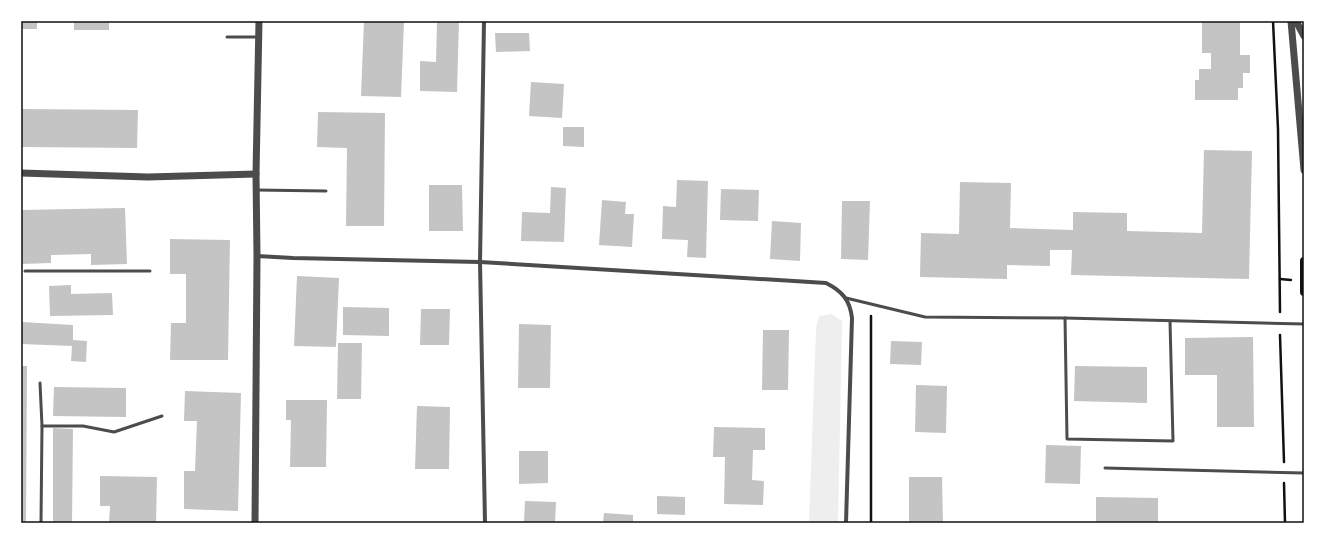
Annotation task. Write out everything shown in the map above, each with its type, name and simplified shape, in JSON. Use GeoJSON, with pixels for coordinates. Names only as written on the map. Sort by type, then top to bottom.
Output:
{"type":"FeatureCollection","features":[{"type":"Feature","properties":{"kind":"main road"},"geometry":{"type":"LineString","coordinates":[[1304,261],[1304,292]]}},
{"type":"Feature","properties":{"kind":"street"},"geometry":{"type":"LineString","coordinates":[[255,523],[257,256],[256,174],[259,21]]}},
{"type":"Feature","properties":{"kind":"street"},"geometry":{"type":"LineString","coordinates":[[484,21],[480,262],[485,523]]}},
{"type":"Feature","properties":{"kind":"street"},"geometry":{"type":"LineString","coordinates":[[1291,21],[1304,170]]}},
{"type":"Feature","properties":{"kind":"street"},"geometry":{"type":"LineString","coordinates":[[1296,21],[1304,36]]}},
{"type":"Feature","properties":{"kind":"street"},"geometry":{"type":"LineString","coordinates":[[21,173],[148,177],[256,174]]}},
{"type":"Feature","properties":{"kind":"street"},"geometry":{"type":"LineString","coordinates":[[257,256],[480,262],[818,282],[826,283],[835,287],[846,298],[851,308],[852,318],[846,523]]}},
{"type":"Feature","properties":{"kind":"lane"},"geometry":{"type":"LineString","coordinates":[[227,37],[259,38]]}},
{"type":"Feature","properties":{"kind":"lane"},"geometry":{"type":"LineString","coordinates":[[256,190],[326,191]]}},
{"type":"Feature","properties":{"kind":"lane"},"geometry":{"type":"LineString","coordinates":[[25,271],[150,271]]}},
{"type":"Feature","properties":{"kind":"lane"},"geometry":{"type":"LineString","coordinates":[[846,298],[925,317],[1065,318],[1304,324]]}},
{"type":"Feature","properties":{"kind":"lane"},"geometry":{"type":"LineString","coordinates":[[1065,318],[1068,439],[1173,441],[1170,321]]}},
{"type":"Feature","properties":{"kind":"lane"},"geometry":{"type":"LineString","coordinates":[[40,383],[42,426],[41,523]]}},
{"type":"Feature","properties":{"kind":"lane"},"geometry":{"type":"LineString","coordinates":[[42,426],[83,426],[114,432],[162,416]]}},
{"type":"Feature","properties":{"kind":"lane"},"geometry":{"type":"LineString","coordinates":[[1105,468],[1304,473]]}},
{"type":"Feature","properties":{"kind":"path"},"geometry":{"type":"LineString","coordinates":[[1273,21],[1278,129],[1280,323],[1284,469]]}},
{"type":"Feature","properties":{"kind":"path"},"geometry":{"type":"LineString","coordinates":[[871,304],[871,523]]}},
{"type":"Feature","properties":{"kind":"path"},"geometry":{"type":"LineString","coordinates":[[1284,477],[1285,523]]}},
{"type":"Feature","properties":{"kind":"shaded area"},"geometry":{"type":"Polygon","coordinates":[[[831,314],[842,321],[838,523],[809,523],[816,328],[819,316],[831,314]]]}},
{"type":"Feature","properties":{"kind":"building"},"geometry":{"type":"Polygon","coordinates":[[[21,21],[37,21],[37,29],[21,29],[21,21]]]}},
{"type":"Feature","properties":{"kind":"building"},"geometry":{"type":"Polygon","coordinates":[[[74,21],[109,21],[109,30],[74,30],[74,21]]]}},
{"type":"Feature","properties":{"kind":"building"},"geometry":{"type":"Polygon","coordinates":[[[364,21],[404,21],[401,97],[361,96],[364,21]]]}},
{"type":"Feature","properties":{"kind":"building"},"geometry":{"type":"Polygon","coordinates":[[[437,21],[459,21],[457,92],[420,91],[420,61],[436,62],[437,21]]]}},
{"type":"Feature","properties":{"kind":"building"},"geometry":{"type":"Polygon","coordinates":[[[1202,21],[1240,21],[1240,55],[1250,55],[1250,73],[1243,73],[1243,88],[1238,88],[1238,100],[1195,100],[1195,80],[1199,80],[1199,69],[1211,69],[1211,53],[1202,53],[1202,21]]]}},
{"type":"Feature","properties":{"kind":"building"},"geometry":{"type":"Polygon","coordinates":[[[495,33],[529,33],[530,51],[496,52],[495,33]]]}},
{"type":"Feature","properties":{"kind":"building"},"geometry":{"type":"Polygon","coordinates":[[[531,82],[564,84],[562,118],[529,116],[531,82]]]}},
{"type":"Feature","properties":{"kind":"building"},"geometry":{"type":"Polygon","coordinates":[[[21,109],[138,110],[137,148],[21,147],[21,109]]]}},
{"type":"Feature","properties":{"kind":"building"},"geometry":{"type":"Polygon","coordinates":[[[318,112],[385,113],[384,226],[346,226],[347,148],[317,147],[318,112]]]}},
{"type":"Feature","properties":{"kind":"building"},"geometry":{"type":"Polygon","coordinates":[[[563,127],[584,127],[584,147],[563,146],[563,127]]]}},
{"type":"Feature","properties":{"kind":"building"},"geometry":{"type":"Polygon","coordinates":[[[1204,150],[1252,151],[1249,279],[1071,275],[1072,250],[1050,250],[1050,266],[1007,265],[1007,279],[920,277],[921,233],[959,234],[960,182],[1011,183],[1010,228],[1073,230],[1073,212],[1127,213],[1127,231],[1202,233],[1204,150]]]}},
{"type":"Feature","properties":{"kind":"building"},"geometry":{"type":"Polygon","coordinates":[[[677,180],[708,181],[706,258],[687,257],[688,240],[662,239],[663,206],[676,207],[677,180]]]}},
{"type":"Feature","properties":{"kind":"building"},"geometry":{"type":"Polygon","coordinates":[[[429,185],[462,185],[463,231],[429,231],[429,185]]]}},
{"type":"Feature","properties":{"kind":"building"},"geometry":{"type":"Polygon","coordinates":[[[551,187],[566,188],[564,242],[521,241],[522,212],[550,213],[551,187]]]}},
{"type":"Feature","properties":{"kind":"building"},"geometry":{"type":"Polygon","coordinates":[[[721,189],[759,190],[758,221],[720,220],[721,189]]]}},
{"type":"Feature","properties":{"kind":"building"},"geometry":{"type":"Polygon","coordinates":[[[602,200],[626,202],[625,214],[634,214],[632,247],[599,245],[602,200]]]}},
{"type":"Feature","properties":{"kind":"building"},"geometry":{"type":"Polygon","coordinates":[[[842,201],[870,201],[868,260],[841,259],[842,201]]]}},
{"type":"Feature","properties":{"kind":"building"},"geometry":{"type":"Polygon","coordinates":[[[125,208],[127,264],[91,265],[91,254],[51,255],[51,263],[21,264],[21,210],[125,208]]]}},
{"type":"Feature","properties":{"kind":"building"},"geometry":{"type":"Polygon","coordinates":[[[772,221],[801,223],[800,261],[770,259],[772,221]]]}},
{"type":"Feature","properties":{"kind":"building"},"geometry":{"type":"Polygon","coordinates":[[[170,239],[230,240],[228,360],[170,360],[171,323],[186,323],[186,274],[170,274],[170,239]]]}},
{"type":"Feature","properties":{"kind":"building"},"geometry":{"type":"Polygon","coordinates":[[[297,276],[339,278],[336,347],[294,346],[297,276]]]}},
{"type":"Feature","properties":{"kind":"building"},"geometry":{"type":"Polygon","coordinates":[[[71,285],[71,294],[112,293],[113,315],[50,316],[49,286],[71,285]]]}},
{"type":"Feature","properties":{"kind":"building"},"geometry":{"type":"Polygon","coordinates":[[[343,307],[389,308],[389,336],[343,335],[343,307]]]}},
{"type":"Feature","properties":{"kind":"building"},"geometry":{"type":"Polygon","coordinates":[[[421,309],[450,309],[449,345],[420,345],[421,309]]]}},
{"type":"Feature","properties":{"kind":"building"},"geometry":{"type":"Polygon","coordinates":[[[22,322],[73,325],[73,340],[87,341],[86,362],[71,361],[72,346],[21,344],[22,322]]]}},
{"type":"Feature","properties":{"kind":"building"},"geometry":{"type":"Polygon","coordinates":[[[519,324],[551,325],[550,388],[518,388],[519,324]]]}},
{"type":"Feature","properties":{"kind":"building"},"geometry":{"type":"Polygon","coordinates":[[[763,330],[789,330],[788,390],[762,390],[763,330]]]}},
{"type":"Feature","properties":{"kind":"building"},"geometry":{"type":"Polygon","coordinates":[[[1253,337],[1254,427],[1217,427],[1217,375],[1185,375],[1185,338],[1253,337]]]}},
{"type":"Feature","properties":{"kind":"building"},"geometry":{"type":"Polygon","coordinates":[[[891,341],[922,342],[921,365],[890,364],[891,341]]]}},
{"type":"Feature","properties":{"kind":"building"},"geometry":{"type":"Polygon","coordinates":[[[338,343],[362,343],[361,399],[337,399],[338,343]]]}},
{"type":"Feature","properties":{"kind":"building"},"geometry":{"type":"Polygon","coordinates":[[[21,366],[27,366],[26,523],[21,523],[21,366]]]}},
{"type":"Feature","properties":{"kind":"building"},"geometry":{"type":"Polygon","coordinates":[[[1075,366],[1147,367],[1147,403],[1074,401],[1075,366]]]}},
{"type":"Feature","properties":{"kind":"building"},"geometry":{"type":"Polygon","coordinates":[[[916,385],[947,386],[946,433],[915,432],[916,385]]]}},
{"type":"Feature","properties":{"kind":"building"},"geometry":{"type":"Polygon","coordinates":[[[54,387],[126,388],[126,417],[53,416],[54,387]]]}},
{"type":"Feature","properties":{"kind":"building"},"geometry":{"type":"Polygon","coordinates":[[[185,391],[241,393],[238,511],[184,509],[184,471],[195,471],[197,421],[184,421],[185,391]]]}},
{"type":"Feature","properties":{"kind":"building"},"geometry":{"type":"Polygon","coordinates":[[[286,400],[327,400],[326,467],[290,467],[291,420],[286,420],[286,400]]]}},
{"type":"Feature","properties":{"kind":"building"},"geometry":{"type":"Polygon","coordinates":[[[417,406],[450,407],[449,469],[415,469],[417,406]]]}},
{"type":"Feature","properties":{"kind":"building"},"geometry":{"type":"Polygon","coordinates":[[[714,427],[765,428],[765,450],[753,450],[752,480],[764,481],[763,505],[724,504],[725,457],[713,457],[714,427]]]}},
{"type":"Feature","properties":{"kind":"building"},"geometry":{"type":"Polygon","coordinates":[[[53,428],[73,429],[72,523],[53,523],[53,428]]]}},
{"type":"Feature","properties":{"kind":"building"},"geometry":{"type":"Polygon","coordinates":[[[1046,445],[1081,446],[1080,484],[1045,483],[1046,445]]]}},
{"type":"Feature","properties":{"kind":"building"},"geometry":{"type":"Polygon","coordinates":[[[519,451],[548,451],[548,483],[519,484],[519,451]]]}},
{"type":"Feature","properties":{"kind":"building"},"geometry":{"type":"Polygon","coordinates":[[[100,476],[157,477],[156,523],[109,523],[110,506],[100,506],[100,476]]]}},
{"type":"Feature","properties":{"kind":"building"},"geometry":{"type":"Polygon","coordinates":[[[909,477],[942,477],[943,523],[909,523],[909,477]]]}},
{"type":"Feature","properties":{"kind":"building"},"geometry":{"type":"Polygon","coordinates":[[[657,496],[685,497],[685,515],[657,514],[657,496]]]}},
{"type":"Feature","properties":{"kind":"building"},"geometry":{"type":"Polygon","coordinates":[[[1096,497],[1158,498],[1158,523],[1096,523],[1096,497]]]}},
{"type":"Feature","properties":{"kind":"building"},"geometry":{"type":"Polygon","coordinates":[[[525,501],[556,502],[555,523],[524,523],[525,501]]]}},
{"type":"Feature","properties":{"kind":"building"},"geometry":{"type":"Polygon","coordinates":[[[604,513],[633,515],[633,523],[603,523],[604,513]]]}}]}
